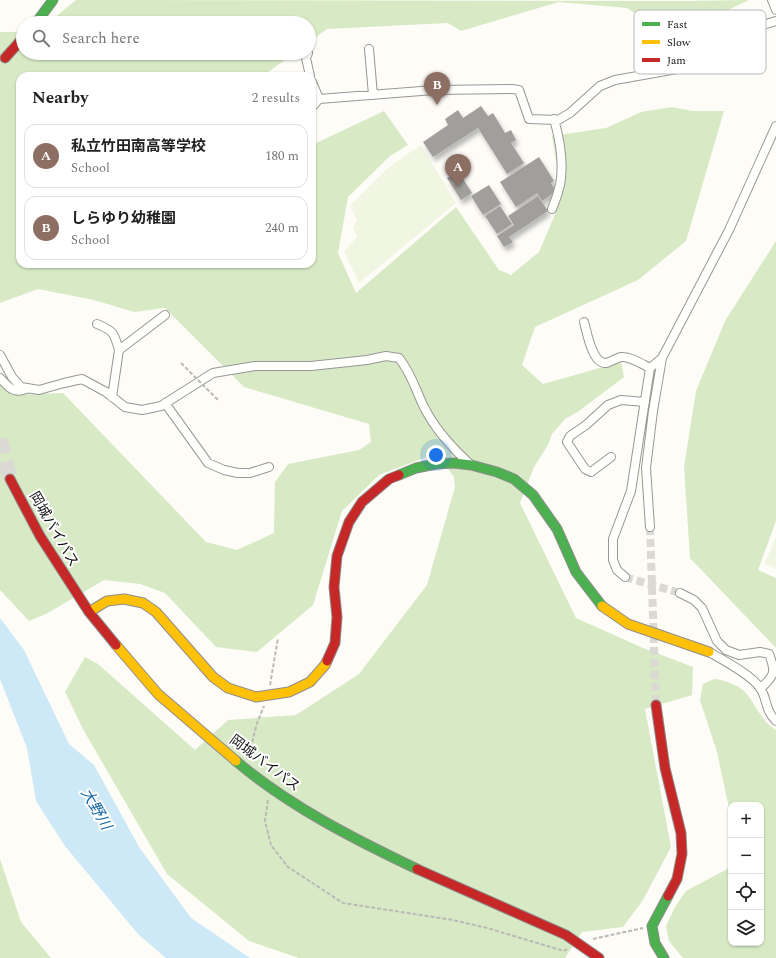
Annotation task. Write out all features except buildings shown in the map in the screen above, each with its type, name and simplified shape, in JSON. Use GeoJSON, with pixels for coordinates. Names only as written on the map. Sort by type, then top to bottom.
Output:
{"type":"FeatureCollection","features":[{"type":"Feature","properties":{"kind":"main road"},"geometry":{"type":"LineString","coordinates":[[41,16],[53,0]]}},
{"type":"Feature","properties":{"kind":"main road"},"geometry":{"type":"LineString","coordinates":[[6,58],[16,46]]}},
{"type":"Feature","properties":{"kind":"main road"},"geometry":{"type":"LineString","coordinates":[[89,612],[107,601],[124,600],[143,603],[156,612],[213,677],[228,688],[256,697],[289,692],[310,682],[325,665],[335,643],[337,617],[334,587],[337,556],[348,522],[362,502],[389,480],[416,468],[436,464],[454,463],[472,465],[497,472],[514,479],[533,495],[557,529],[576,572],[600,604],[628,624],[709,652]]}},
{"type":"Feature","properties":{"kind":"main road","name":"岡城バイパス"},"geometry":{"type":"LineString","coordinates":[[10,479],[40,536],[89,612],[124,655],[158,694],[256,777],[315,816],[373,848],[432,877],[566,935],[599,958]]}},
{"type":"Feature","properties":{"kind":"main road"},"geometry":{"type":"LineString","coordinates":[[656,705],[665,768],[681,833],[682,854],[677,879],[652,926],[655,943],[664,958]]}},
{"type":"Feature","properties":{"kind":"street"},"geometry":{"type":"LineString","coordinates":[[772,0],[776,10]]}},
{"type":"Feature","properties":{"kind":"street"},"geometry":{"type":"LineString","coordinates":[[766,24],[776,21]]}},
{"type":"Feature","properties":{"kind":"street"},"geometry":{"type":"LineString","coordinates":[[369,49],[373,95]]}},
{"type":"Feature","properties":{"kind":"street"},"geometry":{"type":"LineString","coordinates":[[306,60],[309,72]]}},
{"type":"Feature","properties":{"kind":"street"},"geometry":{"type":"LineString","coordinates":[[316,102],[319,99],[434,90],[512,89],[518,90],[529,119],[558,120],[570,113],[600,86],[615,80],[649,74]]}},
{"type":"Feature","properties":{"kind":"street"},"geometry":{"type":"LineString","coordinates":[[316,92],[319,99]]}},
{"type":"Feature","properties":{"kind":"street"},"geometry":{"type":"LineString","coordinates":[[552,210],[560,185],[561,166],[559,138],[554,120]]}},
{"type":"Feature","properties":{"kind":"street"},"geometry":{"type":"LineString","coordinates":[[650,527],[646,468],[653,411],[662,358],[730,230],[776,126]]}},
{"type":"Feature","properties":{"kind":"street"},"geometry":{"type":"LineString","coordinates":[[119,350],[165,315]]}},
{"type":"Feature","properties":{"kind":"street"},"geometry":{"type":"LineString","coordinates":[[584,322],[594,357],[599,362],[606,363],[621,357],[631,359],[650,368]]}},
{"type":"Feature","properties":{"kind":"street"},"geometry":{"type":"LineString","coordinates":[[97,324],[110,329],[115,336],[119,350],[112,397]]}},
{"type":"Feature","properties":{"kind":"street"},"geometry":{"type":"LineString","coordinates":[[0,355],[12,377],[20,387],[38,390],[82,379],[112,397],[125,408],[142,410],[165,404],[213,373],[255,366],[312,366],[367,360],[386,356],[399,358],[407,368],[423,406],[446,442],[472,465]]}},
{"type":"Feature","properties":{"kind":"street"},"geometry":{"type":"LineString","coordinates":[[625,577],[617,570],[613,560],[613,539],[631,491],[650,368],[662,358]]}},
{"type":"Feature","properties":{"kind":"street"},"geometry":{"type":"LineString","coordinates":[[0,378],[15,391],[19,392],[27,388]]}},
{"type":"Feature","properties":{"kind":"street"},"geometry":{"type":"LineString","coordinates":[[611,458],[590,472],[585,469],[567,442],[570,436],[586,425],[608,405],[621,400],[644,402]]}},
{"type":"Feature","properties":{"kind":"street"},"geometry":{"type":"LineString","coordinates":[[165,404],[208,463],[224,470],[238,473],[250,472],[269,467]]}},
{"type":"Feature","properties":{"kind":"street"},"geometry":{"type":"LineString","coordinates":[[680,593],[694,600],[702,608],[717,641],[726,650],[739,655],[760,652],[769,654],[776,664],[775,675],[761,688]]}},
{"type":"Feature","properties":{"kind":"street"},"geometry":{"type":"LineString","coordinates":[[709,652],[754,680],[761,688],[768,712],[776,721]]}},
{"type":"Feature","properties":{"kind":"path"},"geometry":{"type":"LineString","coordinates":[[181,362],[219,401]]}},
{"type":"Feature","properties":{"kind":"path"},"geometry":{"type":"LineString","coordinates":[[256,777],[251,747],[258,723],[269,695],[278,638]]}},
{"type":"Feature","properties":{"kind":"path"},"geometry":{"type":"LineString","coordinates":[[267,795],[266,821],[271,845],[288,867],[342,902],[453,920],[487,928],[564,951],[577,942],[652,926]]}},
{"type":"Feature","properties":{"kind":"green space"},"geometry":{"type":"Polygon","coordinates":[[[76,0],[749,0],[728,10],[634,10],[634,13],[627,8],[559,2],[461,31],[448,23],[327,29],[316,37],[316,16],[57,16],[76,0]]]}},
{"type":"Feature","properties":{"kind":"green space"},"geometry":{"type":"Polygon","coordinates":[[[0,32],[16,32],[16,60],[285,60],[268,72],[16,72],[16,268],[316,268],[316,143],[384,111],[408,145],[390,156],[348,197],[338,253],[356,293],[456,207],[499,270],[511,275],[539,252],[556,212],[559,178],[552,136],[606,128],[641,112],[672,107],[693,111],[724,111],[686,241],[638,280],[535,327],[522,365],[543,384],[621,362],[624,377],[579,411],[565,419],[552,434],[548,445],[534,467],[520,503],[576,618],[643,648],[693,667],[692,695],[645,709],[671,847],[643,900],[623,927],[582,932],[565,958],[299,958],[249,941],[167,874],[84,731],[65,692],[85,657],[98,664],[195,750],[228,720],[296,715],[359,674],[427,585],[455,487],[454,477],[437,453],[379,475],[342,511],[313,605],[257,652],[216,647],[165,593],[140,584],[104,580],[46,614],[29,621],[0,590],[0,381],[12,395],[63,393],[206,542],[237,550],[274,533],[275,482],[288,464],[359,450],[371,442],[369,424],[244,387],[165,308],[134,312],[94,300],[38,289],[0,303],[0,32]]]}},
{"type":"Feature","properties":{"kind":"green space"},"geometry":{"type":"Polygon","coordinates":[[[421,145],[456,203],[359,283],[344,252],[357,237],[353,228],[357,220],[350,206],[389,167],[421,145]]]}},
{"type":"Feature","properties":{"kind":"green space"},"geometry":{"type":"Polygon","coordinates":[[[776,241],[776,521],[758,570],[776,578],[776,648],[690,558],[684,467],[696,391],[725,321],[776,241]]]}},
{"type":"Feature","properties":{"kind":"green space"},"geometry":{"type":"Polygon","coordinates":[[[776,537],[776,568],[765,563],[776,537]]]}},
{"type":"Feature","properties":{"kind":"green space"},"geometry":{"type":"Polygon","coordinates":[[[714,679],[722,680],[737,686],[744,691],[766,722],[776,730],[776,958],[683,958],[669,941],[666,926],[675,907],[686,891],[728,869],[728,946],[764,946],[764,802],[728,802],[728,804],[717,752],[700,700],[703,684],[714,679]]]}},
{"type":"Feature","properties":{"kind":"green space"},"geometry":{"type":"Polygon","coordinates":[[[0,859],[21,922],[51,958],[0,958],[0,859]]]}},
{"type":"Feature","properties":{"kind":"water","name":"大野川"},"geometry":{"type":"Polygon","coordinates":[[[0,618],[24,650],[69,744],[94,765],[139,847],[191,918],[250,958],[166,958],[138,934],[65,846],[36,801],[27,748],[0,679],[0,618]]]}},
{"type":"Feature","properties":{"kind":"tunnel"},"geometry":{"type":"LineString","coordinates":[[0,439],[10,479]]}},
{"type":"Feature","properties":{"kind":"tunnel"},"geometry":{"type":"LineString","coordinates":[[650,527],[656,705]]}},
{"type":"Feature","properties":{"kind":"tunnel"},"geometry":{"type":"LineString","coordinates":[[625,577],[680,593]]}},
{"type":"Feature","properties":{"kind":"traffic: fast"},"geometry":{"type":"LineString","coordinates":[[41,16],[53,0]]}},
{"type":"Feature","properties":{"kind":"traffic: fast"},"geometry":{"type":"LineString","coordinates":[[399,475],[416,468],[436,464],[454,463],[471,465],[497,472],[514,479],[533,495],[557,529],[576,572],[602,606]]}},
{"type":"Feature","properties":{"kind":"traffic: fast"},"geometry":{"type":"LineString","coordinates":[[236,761],[278,793],[323,821],[417,869]]}},
{"type":"Feature","properties":{"kind":"traffic: fast"},"geometry":{"type":"LineString","coordinates":[[664,958],[655,943],[652,926],[668,896]]}},
{"type":"Feature","properties":{"kind":"traffic: slow"},"geometry":{"type":"LineString","coordinates":[[89,612],[107,601],[124,599],[143,603],[156,612],[213,677],[228,688],[256,697],[289,692],[310,682],[327,661]]}},
{"type":"Feature","properties":{"kind":"traffic: slow"},"geometry":{"type":"LineString","coordinates":[[602,606],[628,624],[709,652]]}},
{"type":"Feature","properties":{"kind":"traffic: slow"},"geometry":{"type":"LineString","coordinates":[[116,645],[158,694],[236,761]]}},
{"type":"Feature","properties":{"kind":"traffic: jam"},"geometry":{"type":"LineString","coordinates":[[5,58],[16,46]]}},
{"type":"Feature","properties":{"kind":"traffic: jam"},"geometry":{"type":"LineString","coordinates":[[327,661],[335,643],[337,617],[334,587],[337,556],[349,522],[362,502],[389,479],[399,475]]}},
{"type":"Feature","properties":{"kind":"traffic: jam"},"geometry":{"type":"LineString","coordinates":[[10,479],[40,536],[89,612],[116,645]]}},
{"type":"Feature","properties":{"kind":"traffic: jam"},"geometry":{"type":"LineString","coordinates":[[656,705],[665,768],[681,833],[682,854],[677,879],[668,896]]}},
{"type":"Feature","properties":{"kind":"traffic: jam"},"geometry":{"type":"LineString","coordinates":[[417,869],[566,935],[599,958]]}},
{"type":"Feature","properties":{"kind":"place","name":"しらゆり幼稚園"},"geometry":{"type":"Point","coordinates":[437,105]}},
{"type":"Feature","properties":{"kind":"place","name":"私立竹田南高等学校"},"geometry":{"type":"Point","coordinates":[458,187]}}]}
